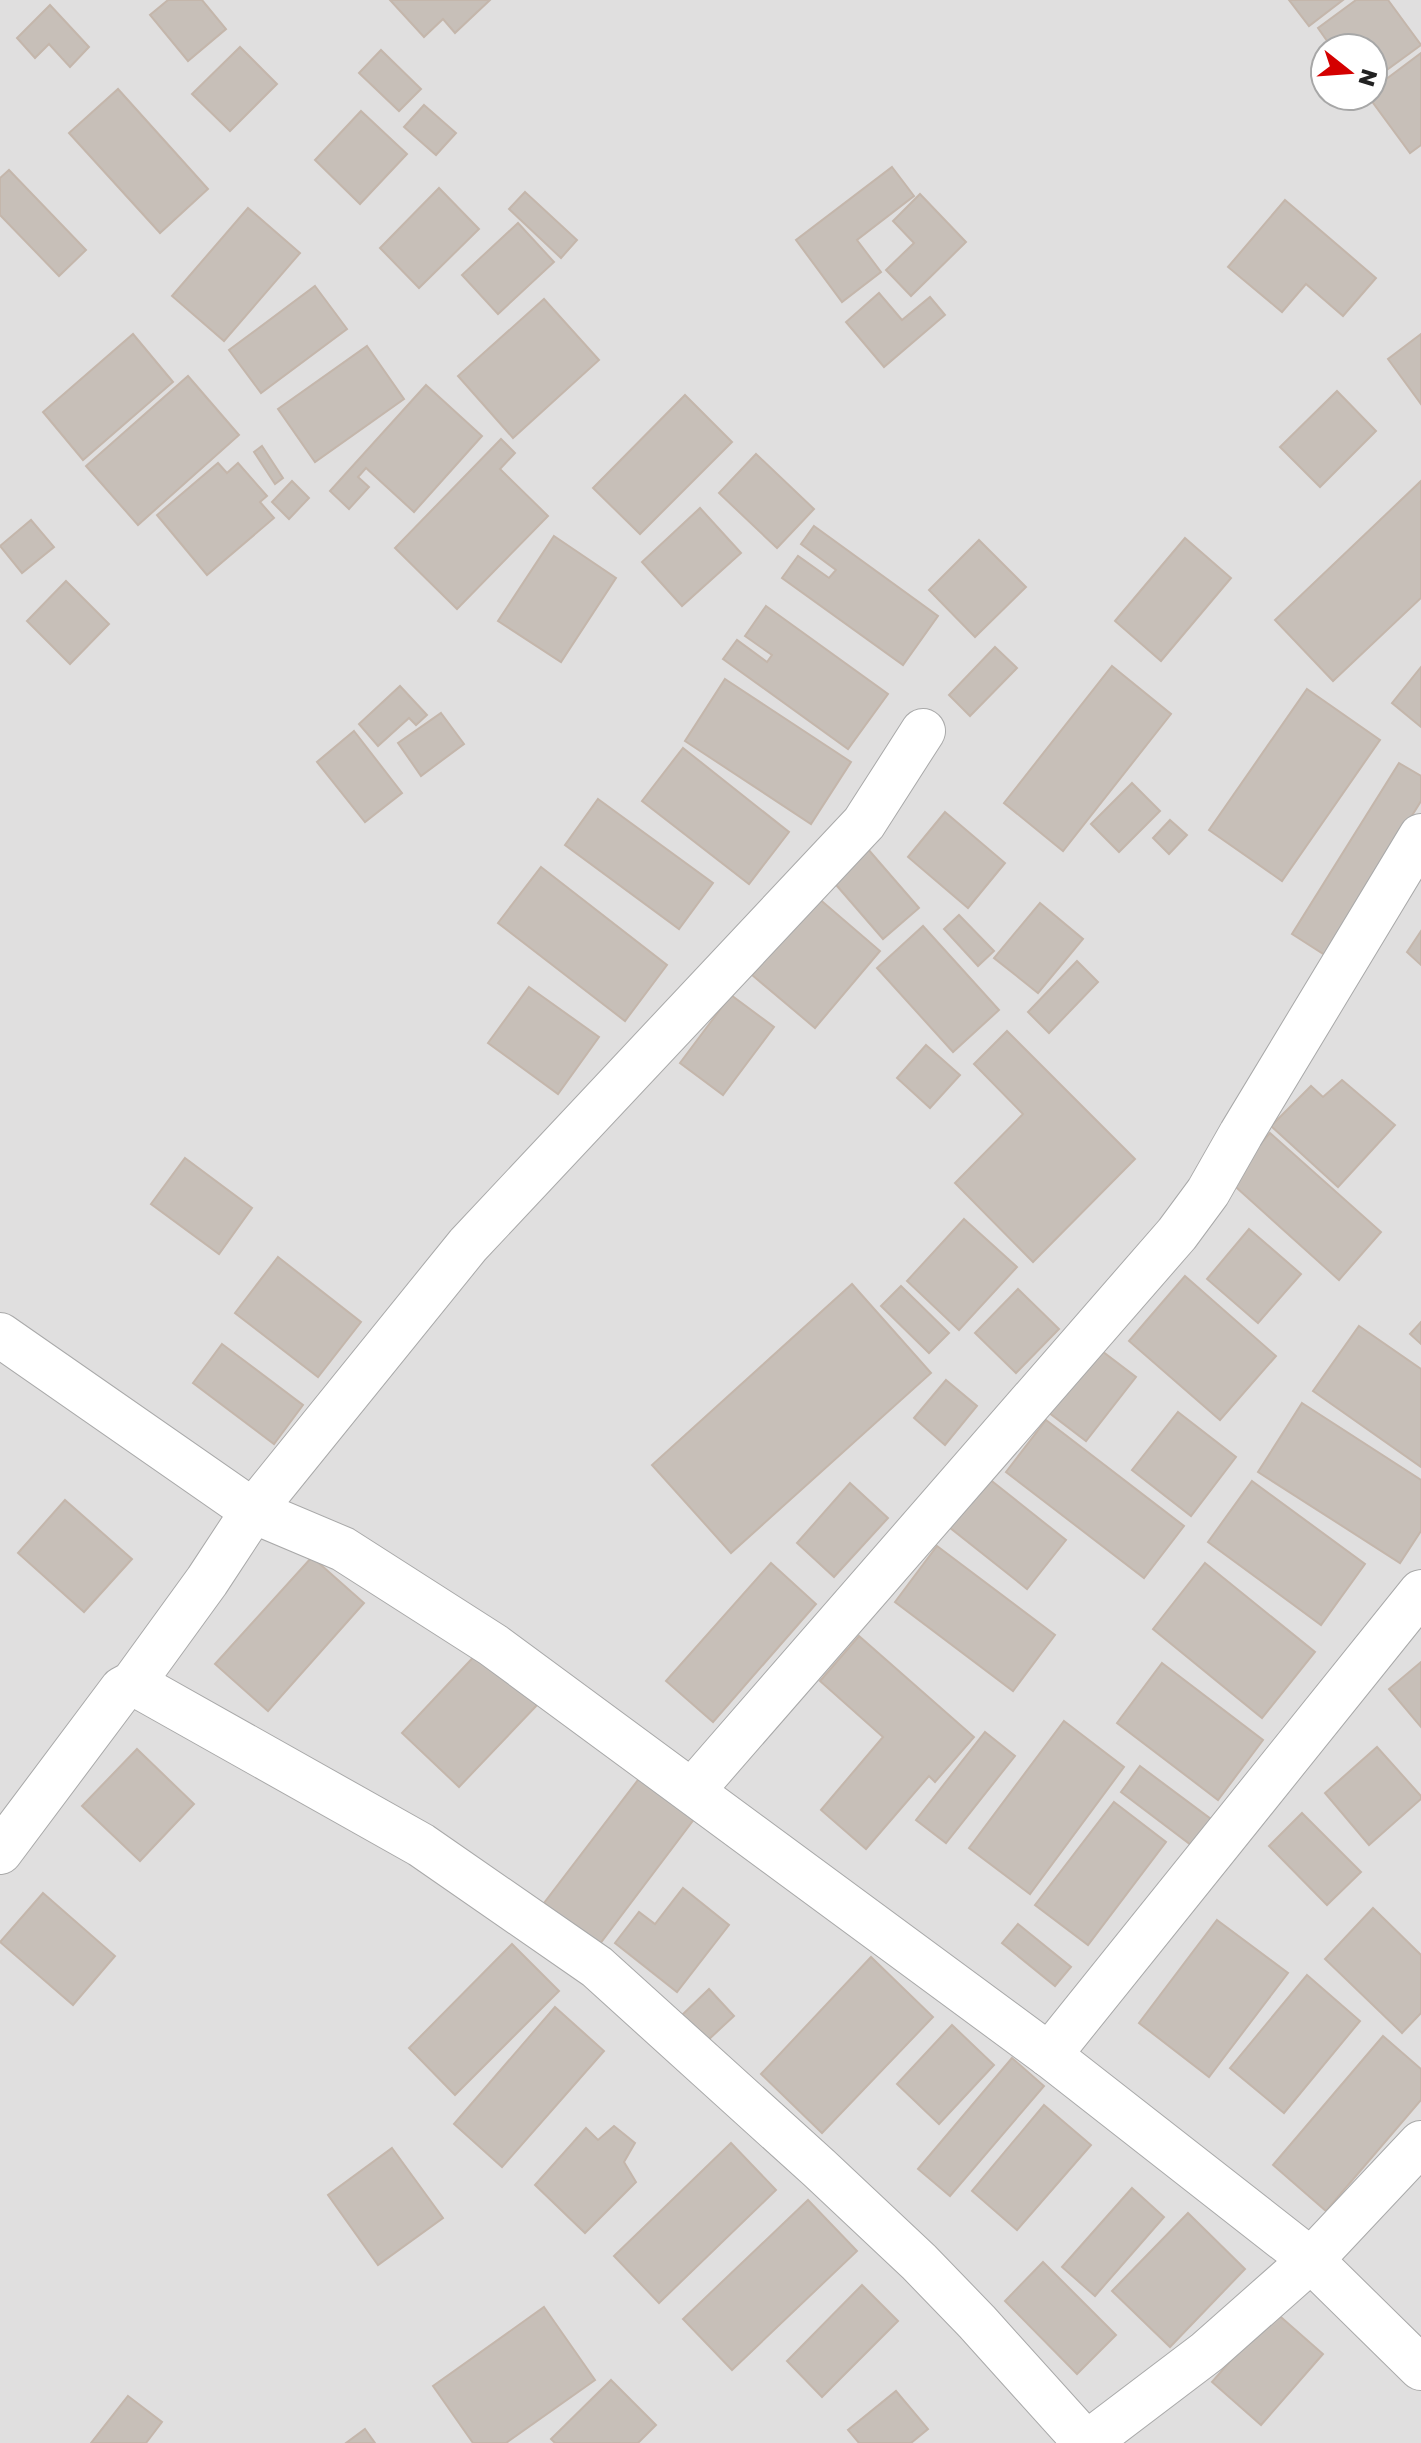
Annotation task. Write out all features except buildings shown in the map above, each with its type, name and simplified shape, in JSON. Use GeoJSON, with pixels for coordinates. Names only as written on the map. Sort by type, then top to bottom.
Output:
{"type":"FeatureCollection","features":[{"type":"Feature","properties":{"kind":"street"},"geometry":{"type":"LineString","coordinates":[[0,1852],[122,1689],[133,1683],[253,1511],[468,1245],[864,823],[923,731]]}},
{"type":"Feature","properties":{"kind":"street"},"geometry":{"type":"LineString","coordinates":[[692,1791],[1177,1234],[1208,1192],[1421,836]]}},
{"type":"Feature","properties":{"kind":"street"},"geometry":{"type":"LineString","coordinates":[[0,1335],[253,1511],[343,1549],[481,1637],[1049,2055],[1311,2260],[1421,2368]]}},
{"type":"Feature","properties":{"kind":"street"},"geometry":{"type":"LineString","coordinates":[[1049,2055],[1421,1592]]}},
{"type":"Feature","properties":{"kind":"street"},"geometry":{"type":"LineString","coordinates":[[133,1683],[421,1845],[597,1967],[919,2262],[1086,2443],[1207,2352],[1311,2260],[1421,2143]]}},
{"type":"Feature","properties":{"kind":"shaded area"},"geometry":{"type":"Polygon","coordinates":[[[0,0],[1421,0],[1421,2443],[0,2443],[0,0]]]}}]}
